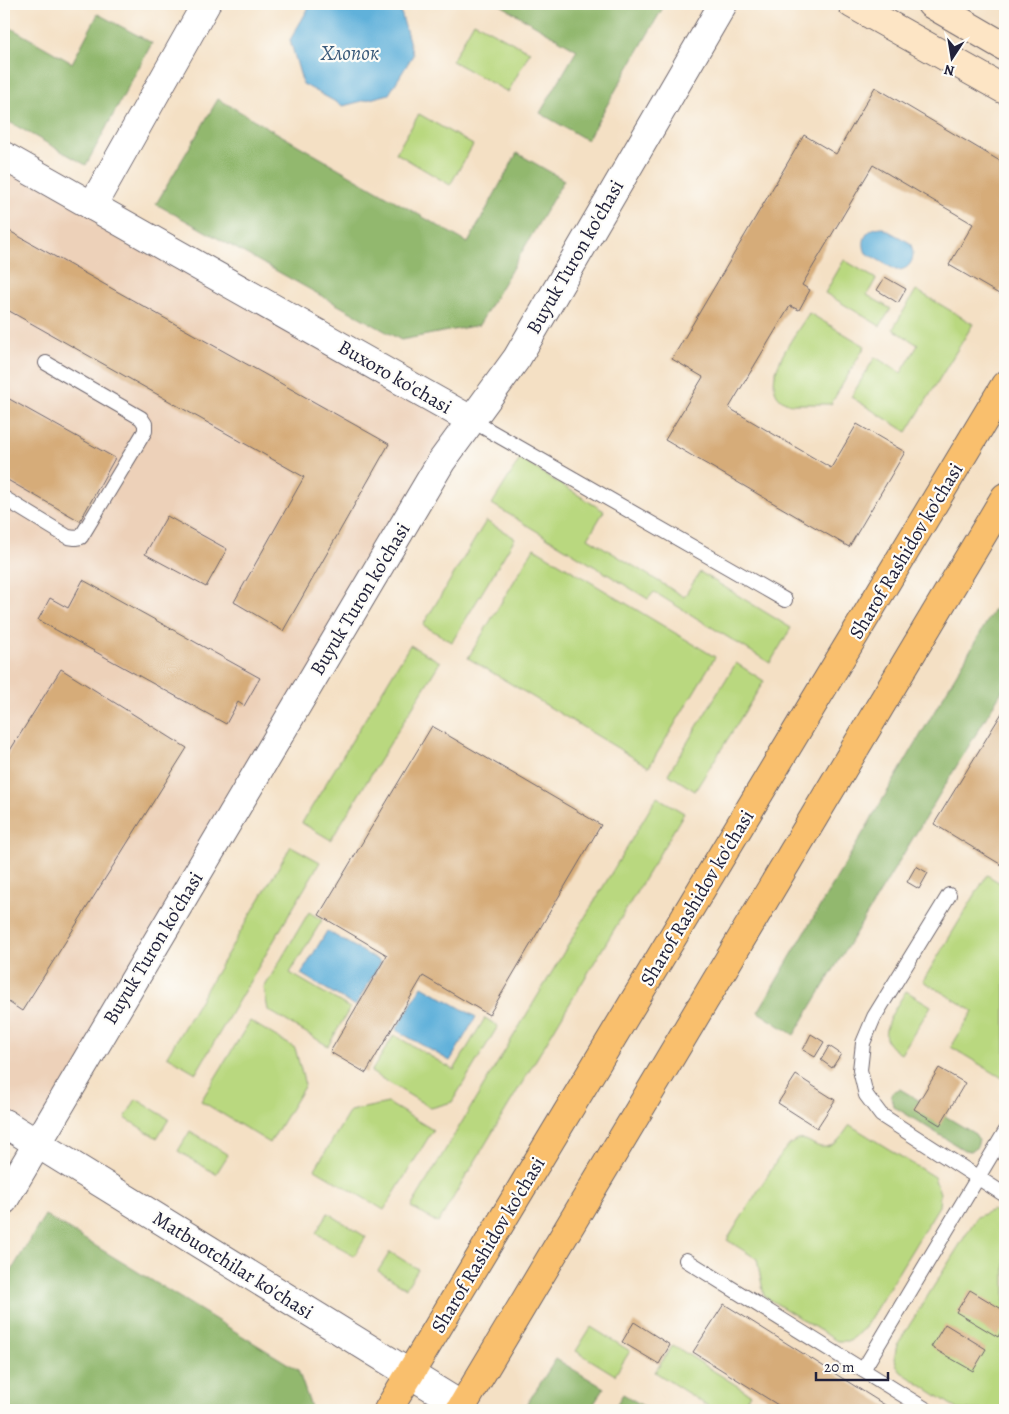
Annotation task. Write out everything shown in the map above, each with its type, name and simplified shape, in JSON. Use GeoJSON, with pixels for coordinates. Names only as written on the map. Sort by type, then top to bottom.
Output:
{"type":"FeatureCollection","features":[{"type":"Feature","properties":{"kind":"main road"},"geometry":{"type":"LineString","coordinates":[[852,4],[1005,90]]}},
{"type":"Feature","properties":{"kind":"main road"},"geometry":{"type":"LineString","coordinates":[[931,4],[1005,47]]}},
{"type":"Feature","properties":{"kind":"main road","name":"Sharof Rashidov ko'chasi"},"geometry":{"type":"LineString","coordinates":[[388,1410],[1005,385]]}},
{"type":"Feature","properties":{"kind":"main road"},"geometry":{"type":"LineString","coordinates":[[461,1408],[1005,497]]}},
{"type":"Feature","properties":{"kind":"street"},"geometry":{"type":"LineString","coordinates":[[92,206],[206,4]]}},
{"type":"Feature","properties":{"kind":"street","name":"Buyuk Turon ko'chasi"},"geometry":{"type":"LineString","coordinates":[[4,1200],[441,462],[517,358],[723,4]]}},
{"type":"Feature","properties":{"kind":"street","name":"Buxoro ko'chasi"},"geometry":{"type":"LineString","coordinates":[[4,156],[471,420]]}},
{"type":"Feature","properties":{"kind":"street","name":"Matbuotchilar ko'chasi"},"geometry":{"type":"LineString","coordinates":[[4,1123],[410,1374],[461,1408]]}},
{"type":"Feature","properties":{"kind":"lane"},"geometry":{"type":"LineString","coordinates":[[4,498],[68,537],[81,537],[145,431],[145,424],[141,418],[46,363]]}},
{"type":"Feature","properties":{"kind":"lane","name":"Buxoro ko'chasi"},"geometry":{"type":"LineString","coordinates":[[471,420],[785,600]]}},
{"type":"Feature","properties":{"kind":"lane"},"geometry":{"type":"LineString","coordinates":[[949,895],[874,1017],[863,1043],[860,1070],[866,1095],[880,1115],[1005,1195]]}},
{"type":"Feature","properties":{"kind":"lane"},"geometry":{"type":"LineString","coordinates":[[863,1370],[1005,1132]]}},
{"type":"Feature","properties":{"kind":"lane"},"geometry":{"type":"LineString","coordinates":[[686,1260],[928,1410]]}},
{"type":"Feature","properties":{"kind":"shaded area"},"geometry":{"type":"Polygon","coordinates":[[[4,156],[471,420],[37,1144],[4,1123],[4,156]]]}},
{"type":"Feature","properties":{"kind":"green space"},"geometry":{"type":"Polygon","coordinates":[[[499,4],[665,4],[587,140],[540,113],[577,50],[499,4]]]}},
{"type":"Feature","properties":{"kind":"green space"},"geometry":{"type":"Polygon","coordinates":[[[98,14],[152,43],[86,165],[4,119],[4,24],[72,63],[98,14]]]}},
{"type":"Feature","properties":{"kind":"green space"},"geometry":{"type":"Polygon","coordinates":[[[474,22],[530,52],[508,92],[452,61],[474,22]]]}},
{"type":"Feature","properties":{"kind":"green space"},"geometry":{"type":"Polygon","coordinates":[[[218,99],[468,243],[517,153],[564,180],[479,325],[401,340],[156,204],[218,99]]]}},
{"type":"Feature","properties":{"kind":"green space"},"geometry":{"type":"Polygon","coordinates":[[[419,114],[473,145],[450,185],[396,153],[419,114]]]}},
{"type":"Feature","properties":{"kind":"green space"},"geometry":{"type":"Polygon","coordinates":[[[844,260],[876,279],[867,295],[891,309],[880,326],[825,293],[844,260]]]}},
{"type":"Feature","properties":{"kind":"green space"},"geometry":{"type":"Polygon","coordinates":[[[916,290],[973,324],[907,432],[851,397],[875,357],[901,373],[918,345],[893,329],[916,290]]]}},
{"type":"Feature","properties":{"kind":"green space"},"geometry":{"type":"Polygon","coordinates":[[[809,313],[865,346],[831,404],[791,404],[779,397],[774,388],[775,375],[787,347],[809,313]]]}},
{"type":"Feature","properties":{"kind":"green space"},"geometry":{"type":"Polygon","coordinates":[[[520,459],[604,511],[588,538],[684,597],[700,572],[791,628],[770,663],[654,592],[648,599],[492,504],[520,459]]]}},
{"type":"Feature","properties":{"kind":"green space"},"geometry":{"type":"Polygon","coordinates":[[[486,521],[515,538],[452,642],[423,625],[486,521]]]}},
{"type":"Feature","properties":{"kind":"green space"},"geometry":{"type":"Polygon","coordinates":[[[534,548],[715,657],[649,767],[468,658],[534,548]]]}},
{"type":"Feature","properties":{"kind":"green space"},"geometry":{"type":"Polygon","coordinates":[[[1005,591],[1005,686],[794,1035],[758,1012],[1005,591]]]}},
{"type":"Feature","properties":{"kind":"green space"},"geometry":{"type":"Polygon","coordinates":[[[410,645],[440,662],[331,840],[302,823],[410,645]]]}},
{"type":"Feature","properties":{"kind":"green space"},"geometry":{"type":"Polygon","coordinates":[[[736,663],[764,681],[695,791],[668,774],[736,663]]]}},
{"type":"Feature","properties":{"kind":"green space"},"geometry":{"type":"Polygon","coordinates":[[[657,797],[684,813],[438,1223],[411,1207],[657,797]]]}},
{"type":"Feature","properties":{"kind":"green space"},"geometry":{"type":"Polygon","coordinates":[[[291,846],[320,862],[196,1073],[167,1056],[291,846]]]}},
{"type":"Feature","properties":{"kind":"green space"},"geometry":{"type":"Polygon","coordinates":[[[987,875],[1005,886],[1004,1079],[951,1047],[973,1011],[923,981],[987,875]]]}},
{"type":"Feature","properties":{"kind":"green space"},"geometry":{"type":"Polygon","coordinates":[[[309,912],[322,920],[290,973],[350,1008],[328,1046],[268,1010],[264,988],[309,912]]]}},
{"type":"Feature","properties":{"kind":"green space"},"geometry":{"type":"Polygon","coordinates":[[[906,991],[931,1006],[901,1054],[887,1041],[886,1029],[891,1016],[906,991]]]}},
{"type":"Feature","properties":{"kind":"green space"},"geometry":{"type":"Polygon","coordinates":[[[485,1018],[498,1026],[452,1102],[431,1108],[371,1072],[394,1035],[454,1070],[485,1018]]]}},
{"type":"Feature","properties":{"kind":"green space"},"geometry":{"type":"Polygon","coordinates":[[[250,1021],[295,1048],[305,1085],[270,1143],[201,1101],[250,1021]]]}},
{"type":"Feature","properties":{"kind":"green space"},"geometry":{"type":"Polygon","coordinates":[[[900,1089],[975,1134],[979,1140],[977,1147],[971,1151],[964,1150],[893,1106],[891,1096],[894,1091],[900,1089]]]}},
{"type":"Feature","properties":{"kind":"green space"},"geometry":{"type":"Polygon","coordinates":[[[136,1099],[169,1119],[157,1138],[125,1118],[136,1099]]]}},
{"type":"Feature","properties":{"kind":"green space"},"geometry":{"type":"Polygon","coordinates":[[[388,1103],[433,1130],[384,1210],[315,1169],[350,1111],[388,1103]]]}},
{"type":"Feature","properties":{"kind":"green space"},"geometry":{"type":"Polygon","coordinates":[[[850,1125],[934,1177],[940,1193],[939,1206],[865,1327],[850,1341],[837,1341],[764,1296],[757,1259],[727,1240],[781,1154],[790,1145],[797,1140],[808,1141],[825,1147],[835,1144],[850,1125]]]}},
{"type":"Feature","properties":{"kind":"green space"},"geometry":{"type":"Polygon","coordinates":[[[190,1131],[228,1155],[216,1174],[178,1151],[190,1131]]]}},
{"type":"Feature","properties":{"kind":"green space"},"geometry":{"type":"Polygon","coordinates":[[[992,1210],[1005,1218],[1005,1410],[959,1410],[901,1372],[895,1360],[895,1353],[897,1345],[977,1217],[992,1210]]]}},
{"type":"Feature","properties":{"kind":"green space"},"geometry":{"type":"Polygon","coordinates":[[[328,1213],[366,1237],[354,1256],[316,1233],[328,1213]]]}},
{"type":"Feature","properties":{"kind":"green space"},"geometry":{"type":"Polygon","coordinates":[[[45,1215],[298,1370],[312,1410],[4,1410],[4,1283],[45,1215]]]}},
{"type":"Feature","properties":{"kind":"green space"},"geometry":{"type":"Polygon","coordinates":[[[390,1252],[418,1269],[406,1288],[378,1271],[390,1252]]]}},
{"type":"Feature","properties":{"kind":"green space"},"geometry":{"type":"Polygon","coordinates":[[[591,1327],[630,1351],[615,1375],[576,1351],[591,1327]]]}},
{"type":"Feature","properties":{"kind":"green space"},"geometry":{"type":"Polygon","coordinates":[[[673,1345],[750,1394],[740,1410],[714,1410],[655,1372],[673,1345]]]}},
{"type":"Feature","properties":{"kind":"green space"},"geometry":{"type":"Polygon","coordinates":[[[556,1359],[604,1388],[590,1410],[523,1410],[556,1359]]]}},
{"type":"Feature","properties":{"kind":"green space"},"geometry":{"type":"Polygon","coordinates":[[[623,1394],[650,1410],[613,1410],[623,1394]]]}},
{"type":"Feature","properties":{"kind":"water","name":"Хлопок"},"geometry":{"type":"Polygon","coordinates":[[[311,4],[391,4],[400,9],[413,55],[389,94],[343,106],[303,84],[290,40],[311,4]]]}},
{"type":"Feature","properties":{"kind":"water"},"geometry":{"type":"Polygon","coordinates":[[[881,227],[910,243],[913,258],[906,268],[896,270],[866,253],[864,239],[866,235],[872,230],[881,227]]]}},
{"type":"Feature","properties":{"kind":"water"},"geometry":{"type":"Polygon","coordinates":[[[327,931],[381,962],[355,1006],[301,974],[327,931]]]}},
{"type":"Feature","properties":{"kind":"water"},"geometry":{"type":"Polygon","coordinates":[[[422,986],[476,1017],[450,1061],[396,1030],[422,986]]]}},
{"type":"Feature","properties":{"kind":"building"},"geometry":{"type":"Polygon","coordinates":[[[875,87],[1005,164],[1005,283],[999,294],[949,265],[973,224],[873,165],[802,285],[810,290],[799,310],[790,306],[729,408],[831,468],[857,424],[905,452],[849,547],[665,440],[703,377],[672,359],[804,135],[836,154],[875,87]]]}},
{"type":"Feature","properties":{"kind":"building"},"geometry":{"type":"Polygon","coordinates":[[[4,228],[389,444],[283,631],[234,602],[304,477],[4,308],[4,228]]]}},
{"type":"Feature","properties":{"kind":"building"},"geometry":{"type":"Polygon","coordinates":[[[885,277],[906,289],[898,303],[877,290],[885,277]]]}},
{"type":"Feature","properties":{"kind":"building"},"geometry":{"type":"Polygon","coordinates":[[[4,396],[115,458],[80,521],[4,478],[4,396]]]}},
{"type":"Feature","properties":{"kind":"building"},"geometry":{"type":"Polygon","coordinates":[[[167,516],[227,549],[206,587],[145,554],[167,516]]]}},
{"type":"Feature","properties":{"kind":"building"},"geometry":{"type":"Polygon","coordinates":[[[83,580],[260,678],[244,706],[238,702],[226,724],[38,620],[50,598],[68,608],[83,580]]]}},
{"type":"Feature","properties":{"kind":"building"},"geometry":{"type":"Polygon","coordinates":[[[61,669],[187,748],[22,1011],[4,999],[4,760],[61,669]]]}},
{"type":"Feature","properties":{"kind":"building"},"geometry":{"type":"Polygon","coordinates":[[[1005,708],[1005,867],[934,824],[1005,708]]]}},
{"type":"Feature","properties":{"kind":"building"},"geometry":{"type":"Polygon","coordinates":[[[432,726],[601,825],[489,1015],[423,976],[366,1073],[330,1052],[387,955],[319,915],[432,726]]]}},
{"type":"Feature","properties":{"kind":"building"},"geometry":{"type":"Polygon","coordinates":[[[916,866],[928,873],[919,889],[907,882],[916,866]]]}},
{"type":"Feature","properties":{"kind":"building"},"geometry":{"type":"Polygon","coordinates":[[[811,1034],[824,1042],[815,1057],[803,1050],[811,1034]]]}},
{"type":"Feature","properties":{"kind":"building"},"geometry":{"type":"Polygon","coordinates":[[[829,1046],[841,1054],[832,1068],[821,1060],[829,1046]]]}},
{"type":"Feature","properties":{"kind":"building"},"geometry":{"type":"Polygon","coordinates":[[[939,1068],[965,1083],[940,1125],[914,1109],[939,1068]]]}},
{"type":"Feature","properties":{"kind":"building"},"geometry":{"type":"Polygon","coordinates":[[[796,1075],[835,1100],[817,1128],[778,1103],[796,1075]]]}},
{"type":"Feature","properties":{"kind":"building"},"geometry":{"type":"Polygon","coordinates":[[[970,1290],[1005,1311],[1005,1324],[998,1337],[956,1312],[970,1290]]]}},
{"type":"Feature","properties":{"kind":"building"},"geometry":{"type":"Polygon","coordinates":[[[724,1304],[893,1410],[786,1410],[693,1352],[724,1304]]]}},
{"type":"Feature","properties":{"kind":"building"},"geometry":{"type":"Polygon","coordinates":[[[634,1322],[670,1345],[659,1364],[622,1342],[634,1322]]]}},
{"type":"Feature","properties":{"kind":"building"},"geometry":{"type":"Polygon","coordinates":[[[945,1324],[986,1349],[973,1371],[931,1347],[945,1324]]]}}]}
